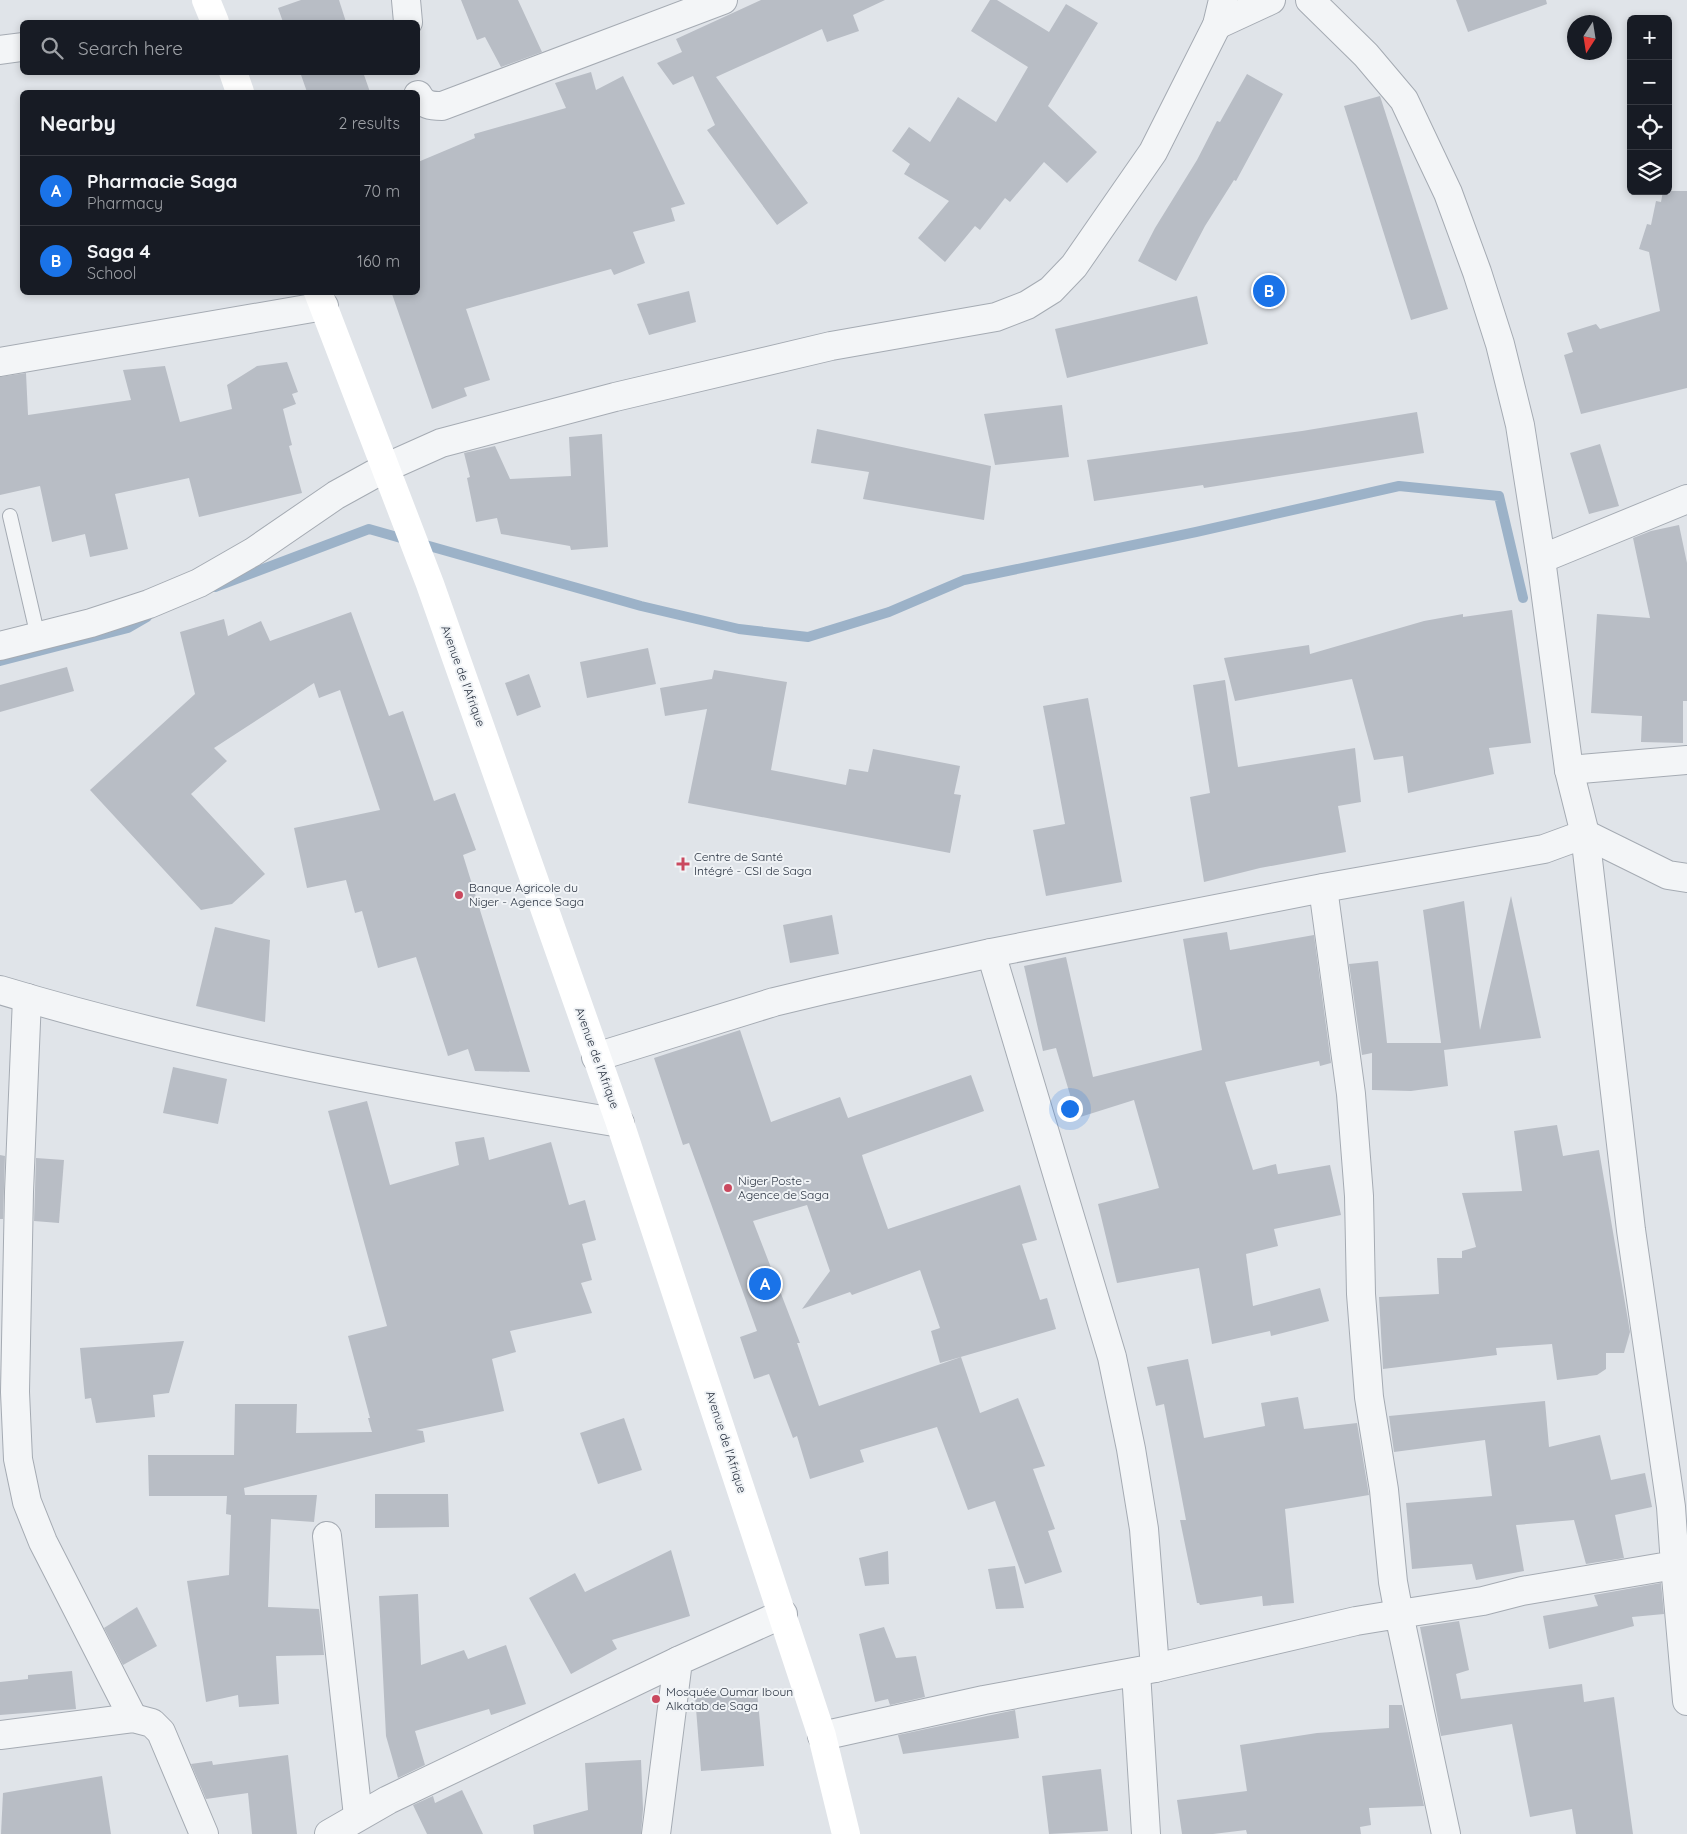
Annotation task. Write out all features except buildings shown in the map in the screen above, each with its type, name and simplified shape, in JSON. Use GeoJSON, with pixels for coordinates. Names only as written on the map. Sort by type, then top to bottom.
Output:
{"type":"FeatureCollection","features":[{"type":"Feature","properties":{"kind":"main road"},"geometry":{"type":"LineString","coordinates":[[206,0],[214,20]]}},
{"type":"Feature","properties":{"kind":"main road"},"geometry":{"type":"LineString","coordinates":[[234,75],[239,90]]}},
{"type":"Feature","properties":{"kind":"main road","name":"Avenue de l'Afrique"},"geometry":{"type":"LineString","coordinates":[[321,299],[430,584],[620,1124],[822,1736],[846,1834]]}},
{"type":"Feature","properties":{"kind":"street"},"geometry":{"type":"LineString","coordinates":[[406,0],[408,20]]}},
{"type":"Feature","properties":{"kind":"street"},"geometry":{"type":"LineString","coordinates":[[420,99],[431,106],[442,106],[723,0]]}},
{"type":"Feature","properties":{"kind":"street"},"geometry":{"type":"LineString","coordinates":[[0,646],[38,637],[149,604],[199,583],[253,552],[336,495],[385,468],[441,444],[615,397],[832,346],[996,317],[1027,305],[1051,290],[1074,266],[1147,160],[1220,13],[1271,0]]}},
{"type":"Feature","properties":{"kind":"street"},"geometry":{"type":"LineString","coordinates":[[1310,0],[1366,54],[1404,100],[1448,193],[1500,344],[1520,425],[1541,559],[1569,770],[1585,834],[1632,1230],[1671,1506],[1674,1565],[1687,1701]]}},
{"type":"Feature","properties":{"kind":"street"},"geometry":{"type":"LineString","coordinates":[[0,50],[20,47]]}},
{"type":"Feature","properties":{"kind":"street"},"geometry":{"type":"LineString","coordinates":[[413,75],[416,90]]}},
{"type":"Feature","properties":{"kind":"street"},"geometry":{"type":"LineString","coordinates":[[0,362],[321,299]]}},
{"type":"Feature","properties":{"kind":"street"},"geometry":{"type":"LineString","coordinates":[[1541,559],[1687,499]]}},
{"type":"Feature","properties":{"kind":"street"},"geometry":{"type":"LineString","coordinates":[[1569,770],[1687,760]]}},
{"type":"Feature","properties":{"kind":"street"},"geometry":{"type":"LineString","coordinates":[[596,1057],[774,1002],[991,953],[1324,888],[1544,849],[1585,834],[1668,875],[1687,878]]}},
{"type":"Feature","properties":{"kind":"street"},"geometry":{"type":"LineString","coordinates":[[1324,888],[1351,1094],[1359,1196],[1361,1294],[1369,1397],[1384,1490],[1393,1582],[1446,1834]]}},
{"type":"Feature","properties":{"kind":"street"},"geometry":{"type":"LineString","coordinates":[[991,953],[1112,1357],[1131,1448],[1144,1529],[1146,1834]]}},
{"type":"Feature","properties":{"kind":"street"},"geometry":{"type":"LineString","coordinates":[[0,990],[109,1021],[239,1051],[522,1107],[620,1124]]}},
{"type":"Feature","properties":{"kind":"street"},"geometry":{"type":"LineString","coordinates":[[27,998],[8,1393],[27,1502],[43,1542],[133,1718]]}},
{"type":"Feature","properties":{"kind":"street"},"geometry":{"type":"LineString","coordinates":[[327,1536],[358,1816]]}},
{"type":"Feature","properties":{"kind":"street"},"geometry":{"type":"LineString","coordinates":[[822,1736],[984,1700],[1146,1670],[1356,1621],[1484,1601],[1522,1591],[1674,1565]]}},
{"type":"Feature","properties":{"kind":"street"},"geometry":{"type":"LineString","coordinates":[[329,1834],[358,1816],[678,1661],[783,1614]]}},
{"type":"Feature","properties":{"kind":"street"},"geometry":{"type":"LineString","coordinates":[[656,1834],[678,1661]]}},
{"type":"Feature","properties":{"kind":"street"},"geometry":{"type":"LineString","coordinates":[[0,1735],[133,1718],[158,1727],[204,1834]]}},
{"type":"Feature","properties":{"kind":"lane"},"geometry":{"type":"LineString","coordinates":[[10,516],[38,637]]}},
{"type":"Feature","properties":{"kind":"waterway"},"geometry":{"type":"LineString","coordinates":[[215,587],[369,529],[641,606],[739,629],[808,637],[889,612],[964,580],[1196,532],[1399,486],[1499,496],[1523,598]]}},
{"type":"Feature","properties":{"kind":"waterway"},"geometry":{"type":"LineString","coordinates":[[0,661],[128,628],[147,617]]}},
{"type":"Feature","properties":{"kind":"place","name":"Saga 4"},"geometry":{"type":"Point","coordinates":[1269,291]}},
{"type":"Feature","properties":{"kind":"place","name":"Centre de Santé Intégré - CSI de Saga"},"geometry":{"type":"Point","coordinates":[683,864]}},
{"type":"Feature","properties":{"kind":"place","name":"Banque Agricole du Niger - Agence Saga"},"geometry":{"type":"Point","coordinates":[459,895]}},
{"type":"Feature","properties":{"kind":"place","name":"Niger Poste - Agence de Saga"},"geometry":{"type":"Point","coordinates":[728,1188]}},
{"type":"Feature","properties":{"kind":"place","name":"Pharmacie Saga"},"geometry":{"type":"Point","coordinates":[765,1284]}},
{"type":"Feature","properties":{"kind":"place","name":"Mosquée Oumar Iboun Alkatab de Saga"},"geometry":{"type":"Point","coordinates":[656,1699]}}]}
